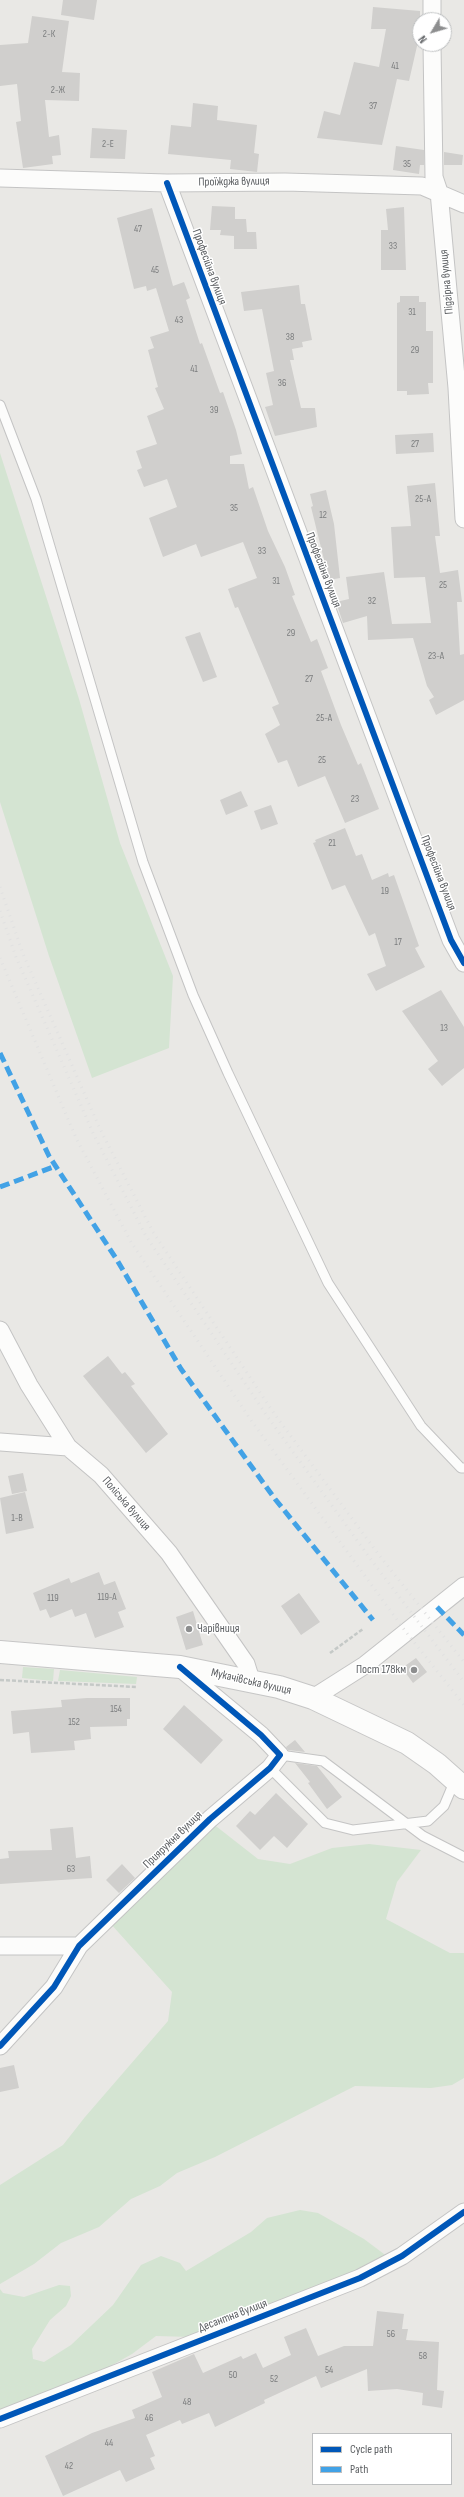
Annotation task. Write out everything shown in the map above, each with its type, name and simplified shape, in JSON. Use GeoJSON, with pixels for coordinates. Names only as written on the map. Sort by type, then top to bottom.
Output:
{"type":"FeatureCollection","features":[{"type":"Feature","properties":{"kind":"street"},"geometry":{"type":"LineString","coordinates":[[432,0],[432,12]]}},
{"type":"Feature","properties":{"kind":"street","name":"Підгірна вулиця"},"geometry":{"type":"LineString","coordinates":[[432,52],[434,177],[439,192],[460,389],[464,520]]}},
{"type":"Feature","properties":{"kind":"street","name":"Проїжджа вулиця"},"geometry":{"type":"LineString","coordinates":[[0,178],[167,183],[360,183],[422,186],[464,204]]}},
{"type":"Feature","properties":{"kind":"street","name":"Професійна вулиця"},"geometry":{"type":"LineString","coordinates":[[167,183],[451,940],[464,963]]}},
{"type":"Feature","properties":{"kind":"street","name":"Поліська вулиця"},"geometry":{"type":"LineString","coordinates":[[0,1330],[29,1385],[68,1447],[101,1475],[169,1553],[246,1664],[251,1680]]}},
{"type":"Feature","properties":{"kind":"street"},"geometry":{"type":"LineString","coordinates":[[0,1442],[68,1447]]}},
{"type":"Feature","properties":{"kind":"street"},"geometry":{"type":"LineString","coordinates":[[313,1698],[365,1665],[464,1586]]}},
{"type":"Feature","properties":{"kind":"street","name":"Мукачівська вулиця"},"geometry":{"type":"LineString","coordinates":[[0,1652],[180,1668],[251,1680],[313,1698],[407,1744],[460,1784]]}},
{"type":"Feature","properties":{"kind":"street"},"geometry":{"type":"LineString","coordinates":[[180,1668],[261,1735],[275,1761]]}},
{"type":"Feature","properties":{"kind":"street","name":"Прияружна вулиця"},"geometry":{"type":"LineString","coordinates":[[0,2046],[54,1987],[79,1946],[204,1824],[275,1761]]}},
{"type":"Feature","properties":{"kind":"street"},"geometry":{"type":"LineString","coordinates":[[0,1946],[79,1946]]}},
{"type":"Feature","properties":{"kind":"street","name":"Десантна вулиця"},"geometry":{"type":"LineString","coordinates":[[0,2420],[360,2278],[402,2256],[464,2212]]}},
{"type":"Feature","properties":{"kind":"lane"},"geometry":{"type":"LineString","coordinates":[[0,405],[36,499],[143,862],[193,995],[228,1073],[328,1283],[421,1426],[461,1468],[464,1468]]}},
{"type":"Feature","properties":{"kind":"lane"},"geometry":{"type":"LineString","coordinates":[[275,1761],[323,1762],[423,1836],[464,1857]]}},
{"type":"Feature","properties":{"kind":"lane"},"geometry":{"type":"LineString","coordinates":[[275,1761],[325,1823],[353,1830],[407,1825],[428,1821],[444,1806],[460,1784]]}},
{"type":"Feature","properties":{"kind":"path"},"geometry":{"type":"LineString","coordinates":[[330,1653],[363,1629]]}},
{"type":"Feature","properties":{"kind":"green space"},"geometry":{"type":"Polygon","coordinates":[[[0,453],[79,699],[120,843],[173,976],[169,1048],[92,1078],[49,956],[0,802],[0,453]]]}},
{"type":"Feature","properties":{"kind":"green space"},"geometry":{"type":"Polygon","coordinates":[[[23,1667],[54,1669],[53,1681],[22,1678],[23,1667]]]}},
{"type":"Feature","properties":{"kind":"green space"},"geometry":{"type":"Polygon","coordinates":[[[60,1670],[137,1677],[136,1684],[58,1681],[60,1670]]]}},
{"type":"Feature","properties":{"kind":"green space"},"geometry":{"type":"Polygon","coordinates":[[[212,1823],[258,1859],[290,1864],[332,1848],[369,1844],[421,1850],[397,1882],[386,1919],[450,1953],[464,1953],[464,2078],[452,2085],[431,2088],[355,2086],[215,2157],[177,2173],[160,2186],[131,2199],[99,2227],[61,2243],[34,2264],[0,2284],[0,2185],[63,2145],[85,2117],[168,2021],[172,1992],[110,1923],[212,1823]]]}},
{"type":"Feature","properties":{"kind":"green space"},"geometry":{"type":"Polygon","coordinates":[[[300,2210],[318,2213],[364,2239],[388,2257],[359,2274],[191,2337],[156,2336],[132,2354],[91,2377],[0,2413],[0,2289],[3,2293],[24,2297],[59,2285],[70,2286],[71,2296],[66,2306],[50,2320],[32,2349],[33,2359],[44,2362],[71,2345],[113,2305],[141,2265],[161,2256],[180,2263],[186,2271],[251,2232],[267,2218],[300,2210]]]}},
{"type":"Feature","properties":{"kind":"building"},"geometry":{"type":"Polygon","coordinates":[[[63,0],[97,0],[94,20],[61,15],[63,0]]]}},
{"type":"Feature","properties":{"kind":"building"},"geometry":{"type":"Polygon","coordinates":[[[373,7],[420,11],[412,12],[412,52],[416,52],[409,81],[397,79],[382,145],[317,138],[324,111],[340,115],[354,62],[379,67],[386,29],[371,29],[373,7]]]}},
{"type":"Feature","properties":{"kind":"building"},"geometry":{"type":"Polygon","coordinates":[[[32,16],[69,21],[62,72],[80,73],[79,101],[45,100],[49,137],[59,135],[61,155],[52,156],[53,164],[23,168],[16,122],[21,121],[17,84],[0,86],[0,45],[28,43],[32,16]]]}},
{"type":"Feature","properties":{"kind":"building"},"geometry":{"type":"Polygon","coordinates":[[[193,103],[218,106],[217,120],[257,125],[254,153],[259,154],[257,172],[230,169],[231,160],[168,154],[171,125],[191,127],[193,103]]]}},
{"type":"Feature","properties":{"kind":"building"},"geometry":{"type":"Polygon","coordinates":[[[92,128],[127,130],[125,159],[90,158],[92,128]]]}},
{"type":"Feature","properties":{"kind":"building"},"geometry":{"type":"Polygon","coordinates":[[[396,146],[424,150],[424,165],[420,165],[419,174],[393,170],[396,146]]]}},
{"type":"Feature","properties":{"kind":"building"},"geometry":{"type":"Polygon","coordinates":[[[444,152],[463,155],[462,165],[444,165],[444,152]]]}},
{"type":"Feature","properties":{"kind":"building"},"geometry":{"type":"Polygon","coordinates":[[[212,206],[235,207],[235,219],[246,219],[247,232],[256,232],[257,249],[234,249],[234,236],[220,235],[221,230],[210,230],[212,206]]]}},
{"type":"Feature","properties":{"kind":"building"},"geometry":{"type":"Polygon","coordinates":[[[404,207],[406,270],[381,270],[381,230],[388,230],[386,209],[404,207]]]}},
{"type":"Feature","properties":{"kind":"building"},"geometry":{"type":"Polygon","coordinates":[[[152,208],[173,286],[184,282],[190,298],[186,300],[200,344],[202,343],[220,393],[223,392],[236,430],[242,454],[230,456],[230,464],[244,464],[249,489],[253,487],[268,531],[285,567],[295,595],[292,596],[311,642],[317,639],[328,668],[321,671],[341,725],[358,765],[361,763],[379,809],[345,823],[325,776],[298,787],[287,760],[278,763],[265,734],[280,725],[272,707],[279,704],[238,607],[235,608],[228,589],[257,578],[243,542],[201,557],[196,544],[163,557],[149,518],[177,507],[167,479],[144,487],[137,470],[142,468],[136,451],[157,444],[147,416],[164,409],[155,388],[158,387],[148,350],[154,348],[150,337],[169,331],[156,288],[147,291],[146,286],[134,289],[117,218],[152,208]]]}},
{"type":"Feature","properties":{"kind":"building"},"geometry":{"type":"Polygon","coordinates":[[[299,285],[301,304],[305,304],[312,340],[302,342],[303,347],[292,349],[294,360],[290,360],[301,408],[315,408],[317,427],[275,436],[265,407],[273,405],[266,373],[274,371],[262,309],[244,311],[241,292],[299,285]]]}},
{"type":"Feature","properties":{"kind":"building"},"geometry":{"type":"Polygon","coordinates":[[[400,296],[419,296],[419,302],[426,302],[426,331],[433,331],[433,383],[428,383],[429,394],[407,395],[407,391],[397,391],[397,303],[400,302],[400,296]]]}},
{"type":"Feature","properties":{"kind":"building"},"geometry":{"type":"Polygon","coordinates":[[[433,433],[434,452],[396,454],[395,435],[433,433]]]}},
{"type":"Feature","properties":{"kind":"building"},"geometry":{"type":"Polygon","coordinates":[[[435,483],[440,536],[435,536],[440,573],[458,570],[462,602],[457,602],[460,655],[464,654],[464,700],[436,715],[429,700],[434,697],[427,686],[413,638],[368,640],[367,616],[343,623],[336,602],[349,599],[346,577],[384,572],[392,624],[431,623],[425,577],[394,578],[391,527],[411,526],[407,486],[435,483]]]}},
{"type":"Feature","properties":{"kind":"building"},"geometry":{"type":"Polygon","coordinates":[[[326,490],[334,524],[340,578],[329,580],[311,507],[313,506],[310,494],[326,490]]]}},
{"type":"Feature","properties":{"kind":"building"},"geometry":{"type":"Polygon","coordinates":[[[200,632],[217,677],[203,682],[185,637],[200,632]]]}},
{"type":"Feature","properties":{"kind":"building"},"geometry":{"type":"Polygon","coordinates":[[[241,791],[248,806],[226,815],[220,800],[241,791]]]}},
{"type":"Feature","properties":{"kind":"building"},"geometry":{"type":"Polygon","coordinates":[[[271,805],[278,824],[261,830],[254,811],[271,805]]]}},
{"type":"Feature","properties":{"kind":"building"},"geometry":{"type":"Polygon","coordinates":[[[345,828],[356,856],[362,854],[372,880],[388,873],[389,877],[394,875],[419,946],[415,948],[425,967],[376,991],[367,974],[386,966],[375,933],[369,936],[345,885],[332,890],[313,843],[316,842],[315,840],[345,828]]]}},
{"type":"Feature","properties":{"kind":"building"},"geometry":{"type":"Polygon","coordinates":[[[441,990],[464,1027],[464,1068],[442,1086],[428,1069],[438,1061],[402,1011],[441,990]]]}},
{"type":"Feature","properties":{"kind":"building"},"geometry":{"type":"Polygon","coordinates":[[[108,1356],[122,1374],[125,1372],[135,1384],[131,1386],[168,1434],[146,1453],[83,1376],[108,1356]]]}},
{"type":"Feature","properties":{"kind":"building"},"geometry":{"type":"Polygon","coordinates":[[[23,1473],[27,1491],[12,1494],[8,1476],[23,1473]]]}},
{"type":"Feature","properties":{"kind":"building"},"geometry":{"type":"Polygon","coordinates":[[[25,1492],[34,1528],[6,1534],[0,1498],[25,1492]]]}},
{"type":"Feature","properties":{"kind":"building"},"geometry":{"type":"Polygon","coordinates":[[[99,1572],[104,1585],[115,1581],[126,1609],[118,1612],[124,1627],[95,1638],[86,1613],[75,1617],[72,1609],[50,1618],[46,1609],[40,1611],[33,1593],[69,1578],[71,1583],[99,1572]]]}},
{"type":"Feature","properties":{"kind":"building"},"geometry":{"type":"Polygon","coordinates":[[[299,1593],[320,1622],[301,1635],[281,1606],[299,1593]]]}},
{"type":"Feature","properties":{"kind":"building","name":"Чарівниця"},"geometry":{"type":"Polygon","coordinates":[[[193,1611],[203,1645],[186,1650],[176,1617],[193,1611]]]}},
{"type":"Feature","properties":{"kind":"building","name":"Пост 178км"},"geometry":{"type":"Polygon","coordinates":[[[416,1658],[427,1672],[413,1683],[402,1668],[416,1658]]]}},
{"type":"Feature","properties":{"kind":"building"},"geometry":{"type":"Polygon","coordinates":[[[87,1698],[130,1698],[130,1719],[127,1719],[127,1726],[90,1727],[91,1739],[74,1741],[75,1750],[31,1753],[29,1732],[13,1734],[11,1711],[62,1707],[61,1700],[87,1698]]]}},
{"type":"Feature","properties":{"kind":"building"},"geometry":{"type":"Polygon","coordinates":[[[184,1705],[223,1740],[201,1764],[163,1729],[184,1705]]]}},
{"type":"Feature","properties":{"kind":"building"},"geometry":{"type":"Polygon","coordinates":[[[295,1740],[305,1752],[288,1750],[286,1747],[295,1740]]]}},
{"type":"Feature","properties":{"kind":"building"},"geometry":{"type":"Polygon","coordinates":[[[295,1763],[317,1766],[342,1797],[327,1809],[308,1783],[310,1782],[295,1763]]]}},
{"type":"Feature","properties":{"kind":"building"},"geometry":{"type":"Polygon","coordinates":[[[276,1793],[308,1824],[287,1848],[274,1836],[260,1850],[236,1826],[250,1811],[255,1815],[276,1793]]]}},
{"type":"Feature","properties":{"kind":"building"},"geometry":{"type":"Polygon","coordinates":[[[73,1827],[76,1858],[90,1856],[92,1878],[0,1884],[0,1859],[9,1858],[8,1851],[52,1850],[50,1829],[73,1827]]]}},
{"type":"Feature","properties":{"kind":"building"},"geometry":{"type":"Polygon","coordinates":[[[122,1864],[135,1878],[119,1893],[106,1880],[122,1864]]]}},
{"type":"Feature","properties":{"kind":"building"},"geometry":{"type":"Polygon","coordinates":[[[14,2065],[19,2088],[0,2092],[0,2068],[14,2065]]]}},
{"type":"Feature","properties":{"kind":"building"},"geometry":{"type":"Polygon","coordinates":[[[377,2311],[404,2314],[402,2329],[408,2329],[406,2340],[439,2342],[437,2390],[444,2391],[442,2408],[422,2405],[423,2393],[397,2389],[368,2391],[367,2369],[321,2388],[316,2376],[264,2400],[265,2403],[215,2427],[209,2413],[182,2424],[180,2420],[146,2435],[155,2456],[150,2458],[155,2469],[126,2482],[120,2470],[63,2496],[45,2456],[92,2433],[135,2418],[132,2410],[162,2397],[152,2372],[194,2354],[203,2373],[241,2356],[243,2359],[256,2353],[263,2368],[291,2355],[284,2337],[306,2328],[318,2356],[344,2346],[373,2346],[377,2311]]]}},
{"type":"Feature","properties":{"kind":"railway"},"geometry":{"type":"LineString","coordinates":[[0,887],[23,954],[100,1129],[153,1232],[273,1412],[379,1555],[464,1662]]}},
{"type":"Feature","properties":{"kind":"railway"},"geometry":{"type":"LineString","coordinates":[[0,911],[16,957],[93,1133],[146,1236],[267,1416],[372,1561],[464,1682]]}},
{"type":"Feature","properties":{"kind":"railway"},"geometry":{"type":"LineString","coordinates":[[0,958],[76,1138],[131,1242],[253,1423],[406,1632],[464,1705]]}},
{"type":"Feature","properties":{"kind":"marked path"},"geometry":{"type":"LineString","coordinates":[[0,1053],[49,1156],[117,1260],[181,1369],[275,1499],[373,1620]]}},
{"type":"Feature","properties":{"kind":"marked path"},"geometry":{"type":"LineString","coordinates":[[0,1187],[56,1166]]}},
{"type":"Feature","properties":{"kind":"marked path"},"geometry":{"type":"LineString","coordinates":[[437,1607],[464,1635]]}},
{"type":"Feature","properties":{"kind":"cycle path"},"geometry":{"type":"LineString","coordinates":[[167,183],[451,940],[464,963]]}},
{"type":"Feature","properties":{"kind":"cycle path"},"geometry":{"type":"LineString","coordinates":[[0,2046],[54,1987],[79,1946],[210,1819],[270,1768],[280,1755],[261,1735],[180,1667]]}},
{"type":"Feature","properties":{"kind":"cycle path"},"geometry":{"type":"LineString","coordinates":[[0,2419],[360,2278],[402,2256],[464,2212]]}},
{"type":"Feature","properties":{"kind":"place","name":"Чарівниця"},"geometry":{"type":"Point","coordinates":[189,1629]}},
{"type":"Feature","properties":{"kind":"place","name":"Пост 178км"},"geometry":{"type":"Point","coordinates":[414,1670]}}]}
